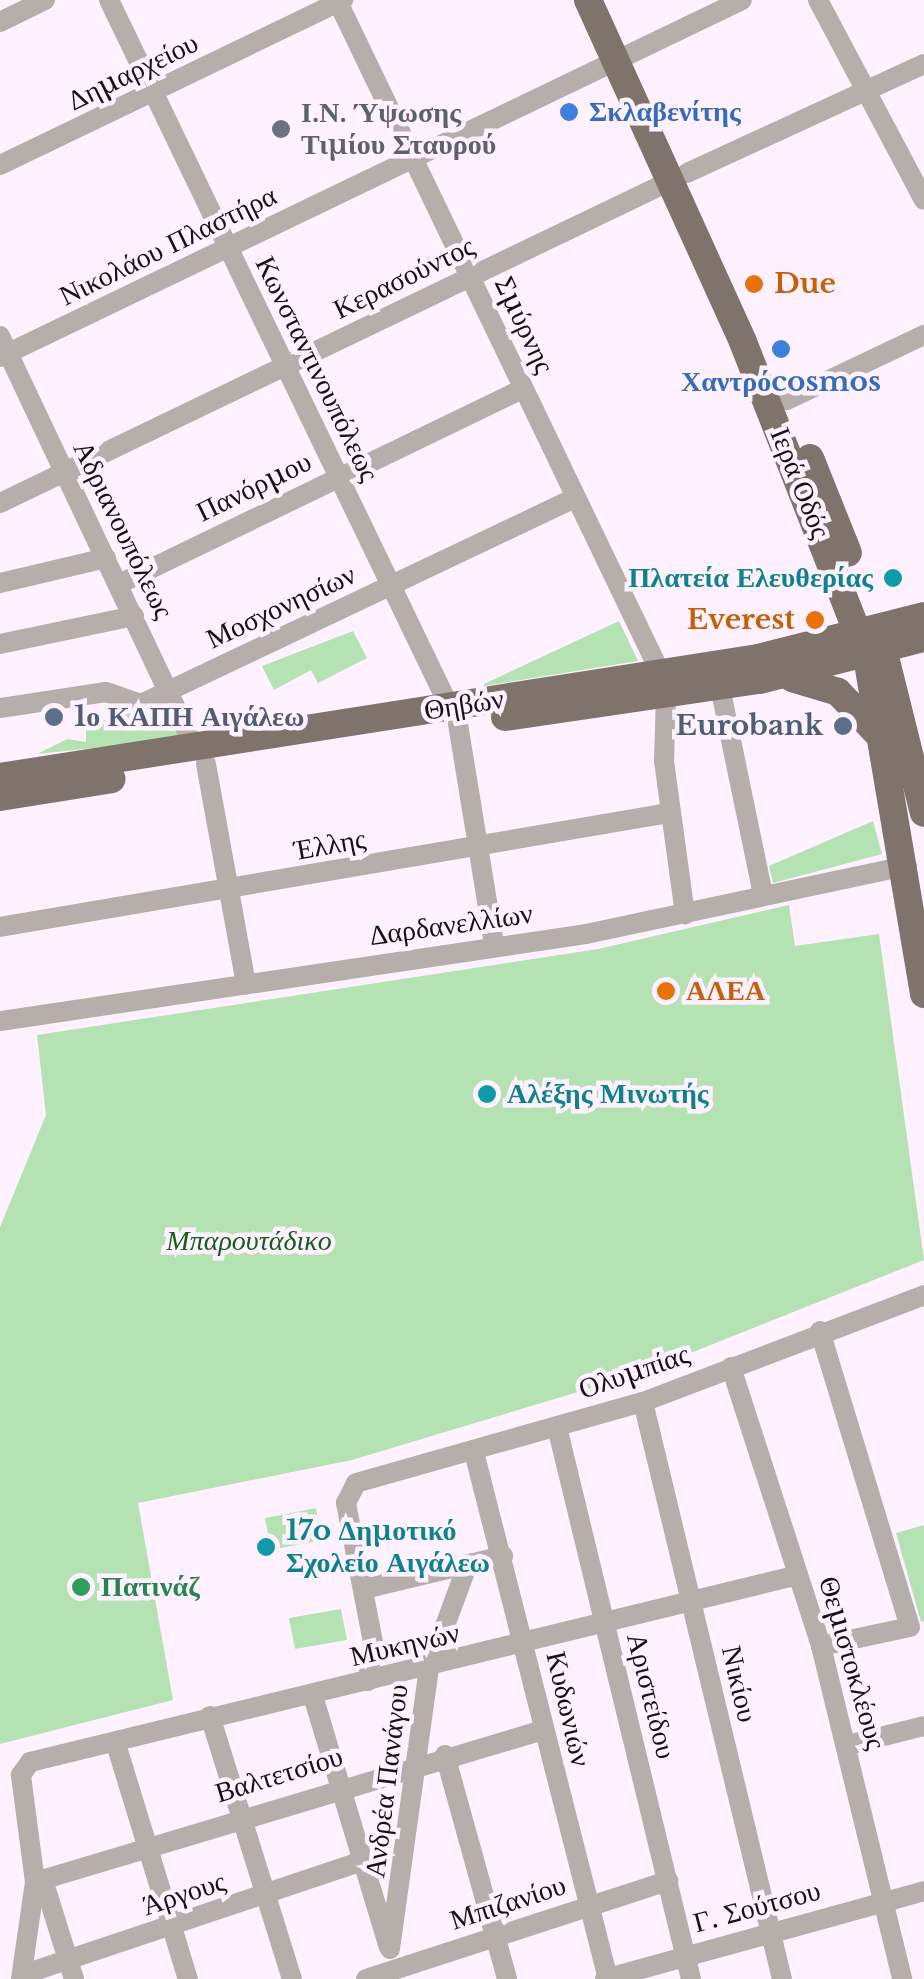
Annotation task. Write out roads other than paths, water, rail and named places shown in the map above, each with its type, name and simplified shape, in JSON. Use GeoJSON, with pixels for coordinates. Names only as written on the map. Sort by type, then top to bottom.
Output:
{"type":"FeatureCollection","features":[{"type":"Feature","properties":{"kind":"main road","name":"Ιερά Οδός"},"geometry":{"type":"LineString","coordinates":[[588,0],[622,56],[787,400],[872,644],[923,807]]}},
{"type":"Feature","properties":{"kind":"main road","name":"Ιερά Οδός"},"geometry":{"type":"LineString","coordinates":[[606,0],[622,56]]}},
{"type":"Feature","properties":{"kind":"main road","name":"Ιερά Οδός"},"geometry":{"type":"LineString","coordinates":[[679,177],[872,644],[924,994]]}},
{"type":"Feature","properties":{"kind":"main road","name":"Θηβών"},"geometry":{"type":"LineString","coordinates":[[664,684],[720,687],[760,680],[872,644],[924,616]]}},
{"type":"Feature","properties":{"kind":"main road","name":"Θηβών"},"geometry":{"type":"LineString","coordinates":[[0,797],[200,756],[664,684],[872,644],[924,638]]}},
{"type":"Feature","properties":{"kind":"main road"},"geometry":{"type":"LineString","coordinates":[[760,680],[805,679],[838,692],[885,745]]}},
{"type":"Feature","properties":{"kind":"main road","name":"Θηβών"},"geometry":{"type":"LineString","coordinates":[[0,776],[200,756]]}},
{"type":"Feature","properties":{"kind":"street"},"geometry":{"type":"LineString","coordinates":[[0,22],[45,0]]}},
{"type":"Feature","properties":{"kind":"street","name":"Κωνσταντινουπόλεως"},"geometry":{"type":"LineString","coordinates":[[109,0],[454,716],[494,945]]}},
{"type":"Feature","properties":{"kind":"street","name":"Νικολάου Πλαστήρα"},"geometry":{"type":"LineString","coordinates":[[3,349],[228,247],[742,0]]}},
{"type":"Feature","properties":{"kind":"street"},"geometry":{"type":"LineString","coordinates":[[818,0],[924,200]]}},
{"type":"Feature","properties":{"kind":"street","name":"Δημαρχείου"},"geometry":{"type":"LineString","coordinates":[[0,165],[339,1]]}},
{"type":"Feature","properties":{"kind":"street","name":"Σμύρνης"},"geometry":{"type":"LineString","coordinates":[[339,1],[664,684],[669,813],[685,916]]}},
{"type":"Feature","properties":{"kind":"street","name":"Κερασούντος"},"geometry":{"type":"LineString","coordinates":[[0,503],[470,276],[924,64]]}},
{"type":"Feature","properties":{"kind":"street"},"geometry":{"type":"LineString","coordinates":[[787,400],[924,335]]}},
{"type":"Feature","properties":{"kind":"street","name":"Αδριανουπόλεως"},"geometry":{"type":"LineString","coordinates":[[3,349],[200,756],[246,984]]}},
{"type":"Feature","properties":{"kind":"street","name":"Πανόρμου"},"geometry":{"type":"LineString","coordinates":[[118,584],[523,389]]}},
{"type":"Feature","properties":{"kind":"street","name":"Μοσχονησίων"},"geometry":{"type":"LineString","coordinates":[[0,708],[106,692],[141,704],[576,498]]}},
{"type":"Feature","properties":{"kind":"street"},"geometry":{"type":"LineString","coordinates":[[0,584],[106,558]]}},
{"type":"Feature","properties":{"kind":"street"},"geometry":{"type":"LineString","coordinates":[[0,644],[134,616]]}},
{"type":"Feature","properties":{"kind":"street"},"geometry":{"type":"LineString","coordinates":[[720,687],[763,895]]}},
{"type":"Feature","properties":{"kind":"street","name":"Έλλης"},"geometry":{"type":"LineString","coordinates":[[0,927],[230,891],[669,813]]}},
{"type":"Feature","properties":{"kind":"street","name":"Δαρδανελλίων"},"geometry":{"type":"LineString","coordinates":[[0,1021],[685,916],[763,895],[907,866]]}},
{"type":"Feature","properties":{"kind":"street","name":"Ολυμπίας"},"geometry":{"type":"LineString","coordinates":[[364,1589],[346,1503],[356,1483],[643,1402],[820,1331],[924,1295]]}},
{"type":"Feature","properties":{"kind":"street"},"geometry":{"type":"LineString","coordinates":[[820,1331],[910,1627],[821,1646]]}},
{"type":"Feature","properties":{"kind":"street","name":"Θεμιστοκλέους"},"geometry":{"type":"LineString","coordinates":[[731,1367],[821,1646],[902,1979]]}},
{"type":"Feature","properties":{"kind":"street","name":"Νικίου"},"geometry":{"type":"LineString","coordinates":[[643,1402],[782,1979]]}},
{"type":"Feature","properties":{"kind":"street","name":"Αριστείδου"},"geometry":{"type":"LineString","coordinates":[[558,1427],[691,1979]]}},
{"type":"Feature","properties":{"kind":"street","name":"Κυδωνιών"},"geometry":{"type":"LineString","coordinates":[[474,1452],[607,1979]]}},
{"type":"Feature","properties":{"kind":"street"},"geometry":{"type":"LineString","coordinates":[[368,1681],[364,1589],[503,1556]]}},
{"type":"Feature","properties":{"kind":"street","name":"Ανδρέα Πανάγου"},"geometry":{"type":"LineString","coordinates":[[395,1966],[412,1764],[429,1668],[468,1566]]}},
{"type":"Feature","properties":{"kind":"street","name":"Μυκηνών"},"geometry":{"type":"LineString","coordinates":[[39,1881],[25,1766],[210,1716],[313,1696],[798,1575]]}},
{"type":"Feature","properties":{"kind":"street"},"geometry":{"type":"LineString","coordinates":[[313,1696],[395,1966]]}},
{"type":"Feature","properties":{"kind":"street"},"geometry":{"type":"LineString","coordinates":[[210,1716],[292,1979]]}},
{"type":"Feature","properties":{"kind":"street"},"geometry":{"type":"LineString","coordinates":[[848,1746],[924,1726]]}},
{"type":"Feature","properties":{"kind":"street","name":"Βαλτετσίου"},"geometry":{"type":"LineString","coordinates":[[39,1881],[339,1784],[543,1730]]}},
{"type":"Feature","properties":{"kind":"street"},"geometry":{"type":"LineString","coordinates":[[116,1744],[188,1979]]}},
{"type":"Feature","properties":{"kind":"street"},"geometry":{"type":"LineString","coordinates":[[445,1755],[506,1979]]}},
{"type":"Feature","properties":{"kind":"street","name":"Άργους"},"geometry":{"type":"LineString","coordinates":[[22,1977],[71,1969],[172,1928],[362,1861]]}},
{"type":"Feature","properties":{"kind":"street","name":"Μπιζανίου"},"geometry":{"type":"LineString","coordinates":[[366,1979],[395,1966],[668,1880]]}},
{"type":"Feature","properties":{"kind":"street"},"geometry":{"type":"LineString","coordinates":[[39,1881],[71,1969]]}},
{"type":"Feature","properties":{"kind":"street"},"geometry":{"type":"LineString","coordinates":[[22,1977],[39,1881]]}},
{"type":"Feature","properties":{"kind":"street","name":"Γ. Σούτσου"},"geometry":{"type":"LineString","coordinates":[[607,1979],[769,1930],[924,1892]]}},
{"type":"Feature","properties":{"kind":"place","name":"Σκλαβενίτης"},"geometry":{"type":"Point","coordinates":[569,112]}},
{"type":"Feature","properties":{"kind":"place","name":"Ι.Ν. Ύψωσης Τιμίου Σταυρού"},"geometry":{"type":"Point","coordinates":[281,129]}},
{"type":"Feature","properties":{"kind":"place","name":"Due"},"geometry":{"type":"Point","coordinates":[754,284]}},
{"type":"Feature","properties":{"kind":"place","name":"Χαντρόcosmos"},"geometry":{"type":"Point","coordinates":[781,349]}},
{"type":"Feature","properties":{"kind":"place","name":"Πλατεία Ελευθερίας"},"geometry":{"type":"Point","coordinates":[893,578]}},
{"type":"Feature","properties":{"kind":"place","name":"Everest"},"geometry":{"type":"Point","coordinates":[815,620]}},
{"type":"Feature","properties":{"kind":"place","name":"1ο ΚΑΠΗ Αιγάλεω"},"geometry":{"type":"Point","coordinates":[54,717]}},
{"type":"Feature","properties":{"kind":"place","name":"Eurobank"},"geometry":{"type":"Point","coordinates":[843,726]}},
{"type":"Feature","properties":{"kind":"place","name":"ΑΛΕΑ"},"geometry":{"type":"Point","coordinates":[666,991]}},
{"type":"Feature","properties":{"kind":"place","name":"Αλέξης Μινωτής"},"geometry":{"type":"Point","coordinates":[487,1094]}},
{"type":"Feature","properties":{"kind":"place","name":"17o Δημοτικό Σχολείο Αιγάλεω"},"geometry":{"type":"Point","coordinates":[266,1547]}},
{"type":"Feature","properties":{"kind":"place","name":"Πατινάζ"},"geometry":{"type":"Point","coordinates":[81,1587]}},
{"type":"Feature","properties":{"kind":"park label","name":"Μπαρουτάδικο"},"geometry":{"type":"Point","coordinates":[249,1241]}}]}
